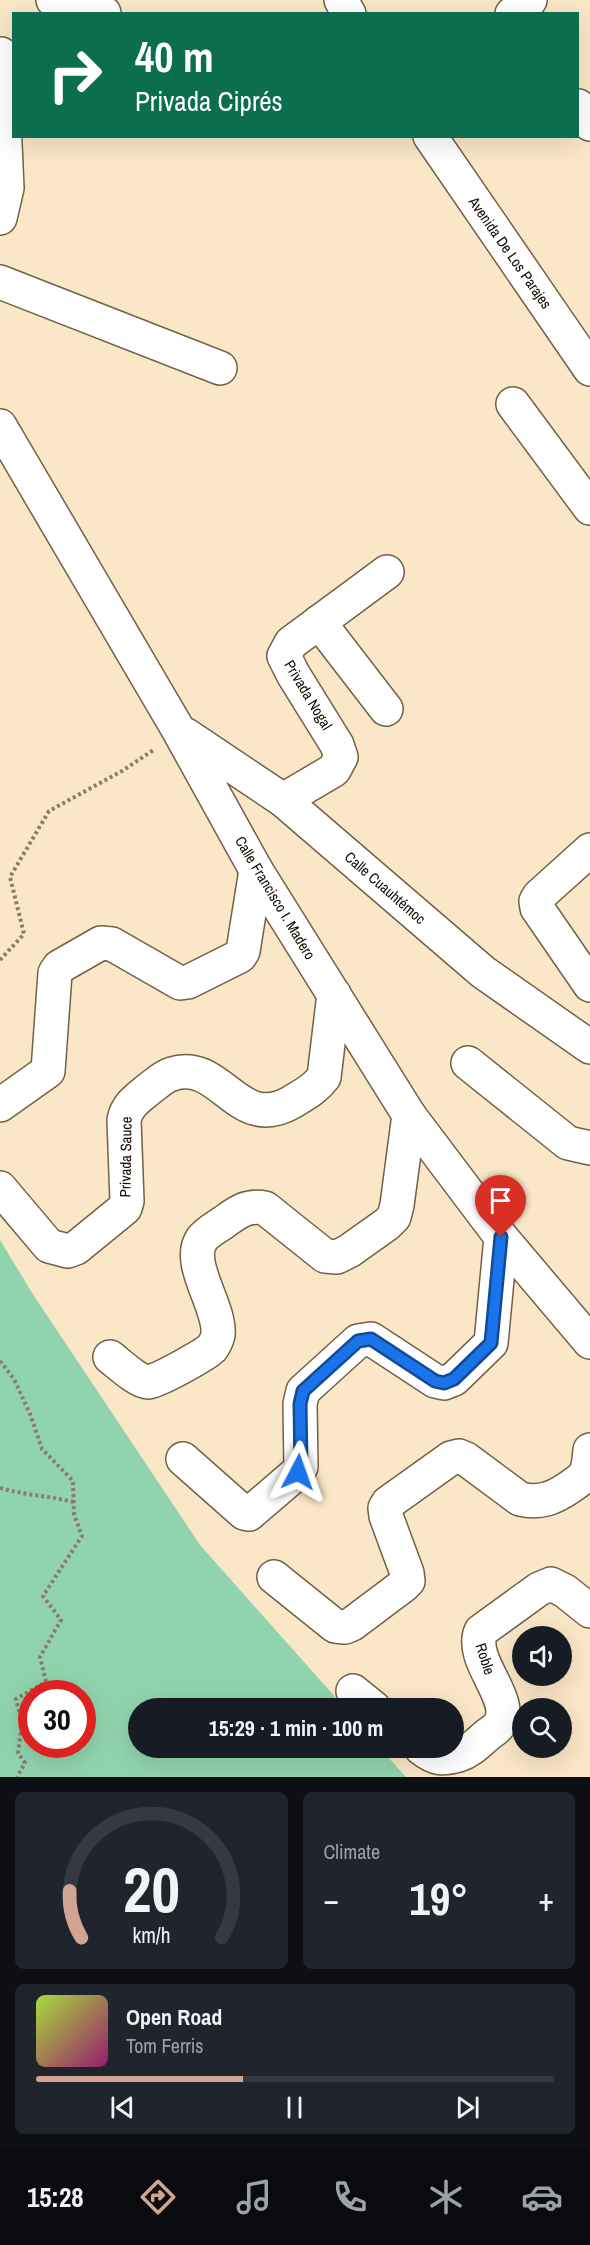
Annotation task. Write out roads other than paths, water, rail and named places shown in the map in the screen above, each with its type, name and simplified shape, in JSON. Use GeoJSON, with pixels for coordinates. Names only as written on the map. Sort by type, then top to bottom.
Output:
{"type":"FeatureCollection","features":[{"type":"Feature","properties":{"kind":"street"},"geometry":{"type":"LineString","coordinates":[[53,0],[100,12]]}},
{"type":"Feature","properties":{"kind":"street"},"geometry":{"type":"LineString","coordinates":[[515,12],[530,0]]}},
{"type":"Feature","properties":{"kind":"street"},"geometry":{"type":"LineString","coordinates":[[0,218],[7,188],[1,54]]}},
{"type":"Feature","properties":{"kind":"street"},"geometry":{"type":"LineString","coordinates":[[579,108],[590,124]]}},
{"type":"Feature","properties":{"kind":"street","name":"Avenida De Los Parajes"},"geometry":{"type":"LineString","coordinates":[[431,138],[590,369]]}},
{"type":"Feature","properties":{"kind":"street"},"geometry":{"type":"LineString","coordinates":[[0,282],[220,368]]}},
{"type":"Feature","properties":{"kind":"street"},"geometry":{"type":"LineString","coordinates":[[513,404],[590,508]]}},
{"type":"Feature","properties":{"kind":"street","name":"Calle Francisco I. Madero"},"geometry":{"type":"LineString","coordinates":[[0,426],[179,731],[256,870],[409,1115],[501,1237],[590,1342]]}},
{"type":"Feature","properties":{"kind":"street","name":"Privada Nogal"},"geometry":{"type":"LineString","coordinates":[[283,800],[334,770],[341,757],[337,745],[284,656],[291,643],[387,572]]}},
{"type":"Feature","properties":{"kind":"street"},"geometry":{"type":"LineString","coordinates":[[319,622],[386,709]]}},
{"type":"Feature","properties":{"kind":"street","name":"Calle Cuauhtémoc"},"geometry":{"type":"LineString","coordinates":[[179,731],[283,800],[483,972],[582,1041]]}},
{"type":"Feature","properties":{"kind":"street"},"geometry":{"type":"LineString","coordinates":[[590,850],[536,901],[537,908],[590,985]]}},
{"type":"Feature","properties":{"kind":"street"},"geometry":{"type":"LineString","coordinates":[[0,1106],[48,1071],[55,973],[59,967],[106,942],[180,983],[188,982],[240,956],[243,951],[256,870]]}},
{"type":"Feature","properties":{"kind":"street","name":"Privada Sauce"},"geometry":{"type":"LineString","coordinates":[[0,1188],[49,1246],[68,1251],[76,1248],[125,1208],[127,1201],[124,1120],[126,1110],[132,1103],[170,1074],[188,1071],[205,1076],[249,1107],[265,1111],[280,1108],[316,1087],[324,1077],[334,994]]}},
{"type":"Feature","properties":{"kind":"street"},"geometry":{"type":"LineString","coordinates":[[582,1041],[590,996]]}},
{"type":"Feature","properties":{"kind":"street"},"geometry":{"type":"LineString","coordinates":[[468,1063],[568,1143],[590,1148]]}},
{"type":"Feature","properties":{"kind":"street"},"geometry":{"type":"LineString","coordinates":[[110,1357],[140,1380],[147,1382],[159,1379],[212,1348],[217,1339],[218,1325],[198,1261],[197,1250],[203,1238],[243,1208],[253,1206],[265,1208],[325,1256],[337,1257],[350,1251],[387,1224],[394,1217],[398,1205],[409,1115]]}},
{"type":"Feature","properties":{"kind":"street"},"geometry":{"type":"LineString","coordinates":[[183,1459],[244,1513],[249,1514],[301,1467],[300,1404],[303,1391],[358,1341],[371,1339],[435,1381],[444,1383],[454,1379],[491,1343],[501,1237]]}},
{"type":"Feature","properties":{"kind":"street"},"geometry":{"type":"LineString","coordinates":[[274,1576],[335,1626],[345,1627],[408,1581],[386,1516],[388,1503],[451,1458],[459,1456],[520,1499],[531,1502],[546,1500],[558,1495],[583,1478],[588,1468],[590,1450]]}},
{"type":"Feature","properties":{"kind":"street","name":"Roble"},"geometry":{"type":"LineString","coordinates":[[464,1753],[499,1726],[504,1715],[479,1650],[477,1640],[481,1630],[538,1589],[551,1584],[565,1591],[590,1611]]}}]}
